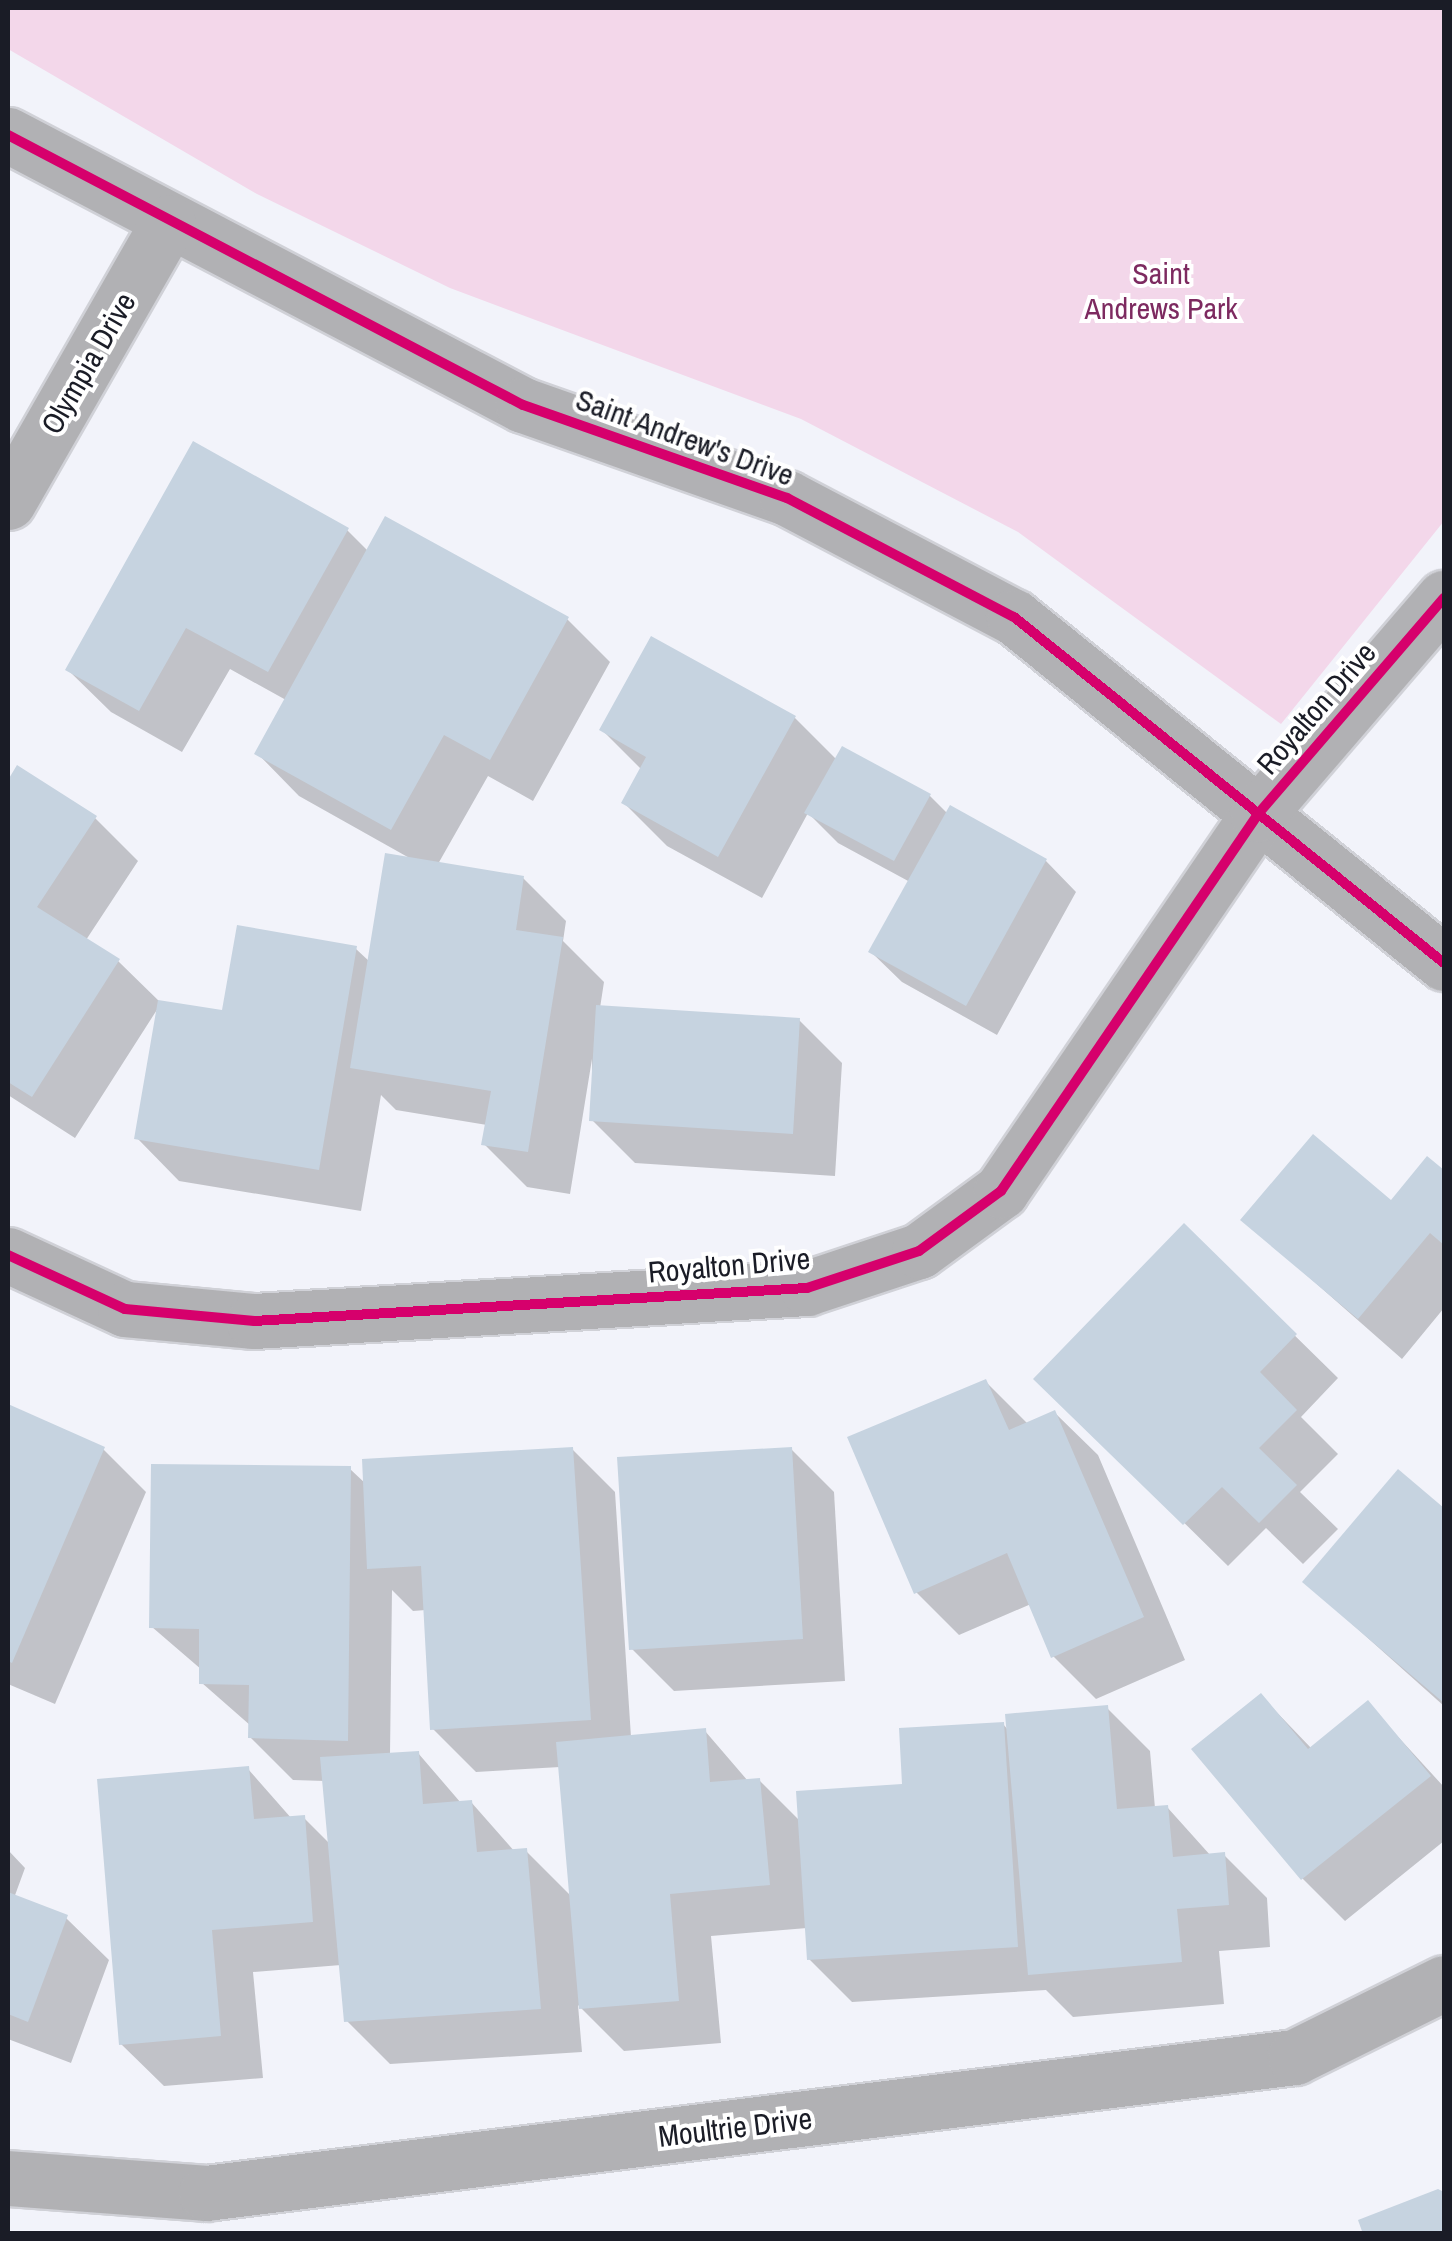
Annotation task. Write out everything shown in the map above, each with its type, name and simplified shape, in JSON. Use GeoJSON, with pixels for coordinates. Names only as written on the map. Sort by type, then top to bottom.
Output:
{"type":"FeatureCollection","features":[{"type":"Feature","properties":{"kind":"street","name":"Saint Andrew's Drive"},"geometry":{"type":"LineString","coordinates":[[8,135],[168,223],[523,405],[787,498],[1014,617],[1444,964]]}},
{"type":"Feature","properties":{"kind":"street","name":"Olympia Drive"},"geometry":{"type":"LineString","coordinates":[[8,502],[168,223]]}},
{"type":"Feature","properties":{"kind":"street","name":"Royalton Drive"},"geometry":{"type":"LineString","coordinates":[[8,1255],[125,1309],[254,1320],[807,1288],[920,1251],[1001,1191],[1258,814],[1444,598]]}},
{"type":"Feature","properties":{"kind":"street","name":"Moultrie Drive"},"geometry":{"type":"LineString","coordinates":[[8,2178],[206,2192],[1295,2057],[1444,1983]]}},
{"type":"Feature","properties":{"kind":"green space","name":"Saint Andrews Park"},"geometry":{"type":"Polygon","coordinates":[[[8,8],[1444,8],[1444,521],[1281,724],[1018,532],[801,419],[450,288],[257,194],[8,49],[8,8]]]}},
{"type":"Feature","properties":{"kind":"building"},"geometry":{"type":"Polygon","coordinates":[[[193,441],[349,528],[268,672],[186,628],[139,711],[65,670],[193,441]]]}},
{"type":"Feature","properties":{"kind":"building"},"geometry":{"type":"Polygon","coordinates":[[[385,516],[569,617],[490,760],[444,735],[391,830],[254,754],[385,516]]]}},
{"type":"Feature","properties":{"kind":"building"},"geometry":{"type":"Polygon","coordinates":[[[651,636],[796,716],[718,857],[621,803],[646,757],[599,730],[651,636]]]}},
{"type":"Feature","properties":{"kind":"building"},"geometry":{"type":"Polygon","coordinates":[[[842,746],[931,794],[894,861],[804,813],[842,746]]]}},
{"type":"Feature","properties":{"kind":"building"},"geometry":{"type":"Polygon","coordinates":[[[17,765],[97,816],[37,907],[120,959],[32,1097],[8,1082],[8,780],[17,765]]]}},
{"type":"Feature","properties":{"kind":"building"},"geometry":{"type":"Polygon","coordinates":[[[950,805],[1047,859],[966,1006],[868,952],[950,805]]]}},
{"type":"Feature","properties":{"kind":"building"},"geometry":{"type":"Polygon","coordinates":[[[385,853],[524,876],[516,930],[563,937],[528,1152],[481,1145],[491,1091],[350,1068],[385,853]]]}},
{"type":"Feature","properties":{"kind":"building"},"geometry":{"type":"Polygon","coordinates":[[[237,925],[357,946],[319,1170],[134,1139],[158,1000],[222,1010],[237,925]]]}},
{"type":"Feature","properties":{"kind":"building"},"geometry":{"type":"Polygon","coordinates":[[[596,1005],[800,1018],[793,1134],[589,1121],[596,1005]]]}},
{"type":"Feature","properties":{"kind":"building"},"geometry":{"type":"Polygon","coordinates":[[[1313,1134],[1391,1200],[1427,1156],[1444,1170],[1444,1245],[1430,1233],[1358,1319],[1240,1220],[1313,1134]]]}},
{"type":"Feature","properties":{"kind":"building"},"geometry":{"type":"Polygon","coordinates":[[[1184,1223],[1297,1334],[1260,1372],[1297,1410],[1259,1448],[1297,1485],[1259,1523],[1222,1487],[1183,1525],[1033,1379],[1184,1223]]]}},
{"type":"Feature","properties":{"kind":"building"},"geometry":{"type":"Polygon","coordinates":[[[986,1379],[1009,1430],[1055,1410],[1144,1617],[1051,1658],[1007,1553],[914,1594],[847,1437],[986,1379]]]}},
{"type":"Feature","properties":{"kind":"building"},"geometry":{"type":"Polygon","coordinates":[[[8,1404],[105,1447],[12,1663],[8,1661],[8,1404]]]}},
{"type":"Feature","properties":{"kind":"building"},"geometry":{"type":"Polygon","coordinates":[[[573,1447],[591,1720],[430,1730],[421,1566],[367,1569],[362,1459],[573,1447]]]}},
{"type":"Feature","properties":{"kind":"building"},"geometry":{"type":"Polygon","coordinates":[[[792,1447],[803,1639],[629,1650],[617,1457],[792,1447]]]}},
{"type":"Feature","properties":{"kind":"building"},"geometry":{"type":"Polygon","coordinates":[[[151,1464],[351,1466],[348,1741],[248,1738],[249,1685],[199,1684],[199,1629],[149,1628],[151,1464]]]}},
{"type":"Feature","properties":{"kind":"building"},"geometry":{"type":"Polygon","coordinates":[[[1398,1469],[1444,1508],[1444,1703],[1302,1582],[1398,1469]]]}},
{"type":"Feature","properties":{"kind":"building"},"geometry":{"type":"Polygon","coordinates":[[[1261,1693],[1308,1749],[1368,1700],[1431,1776],[1301,1880],[1191,1749],[1261,1693]]]}},
{"type":"Feature","properties":{"kind":"building"},"geometry":{"type":"Polygon","coordinates":[[[1108,1705],[1117,1809],[1168,1805],[1173,1857],[1225,1852],[1229,1905],[1177,1909],[1182,1962],[1028,1975],[1005,1714],[1108,1705]]]}},
{"type":"Feature","properties":{"kind":"building"},"geometry":{"type":"Polygon","coordinates":[[[1004,1722],[1018,1947],[807,1960],[796,1791],[902,1784],[899,1728],[1004,1722]]]}},
{"type":"Feature","properties":{"kind":"building"},"geometry":{"type":"Polygon","coordinates":[[[706,1728],[710,1782],[760,1778],[770,1885],[670,1894],[679,2001],[579,2009],[556,1742],[706,1728]]]}},
{"type":"Feature","properties":{"kind":"building"},"geometry":{"type":"Polygon","coordinates":[[[419,1751],[423,1804],[472,1800],[477,1852],[527,1848],[541,2009],[344,2022],[320,1757],[419,1751]]]}},
{"type":"Feature","properties":{"kind":"building"},"geometry":{"type":"Polygon","coordinates":[[[249,1766],[254,1819],[305,1815],[313,1922],[212,1930],[221,2036],[119,2045],[97,1779],[249,1766]]]}},
{"type":"Feature","properties":{"kind":"building"},"geometry":{"type":"Polygon","coordinates":[[[8,1892],[68,1915],[28,2022],[8,2014],[8,1892]]]}},
{"type":"Feature","properties":{"kind":"building"},"geometry":{"type":"Polygon","coordinates":[[[1438,2189],[1444,2192],[1444,2234],[1363,2234],[1358,2220],[1438,2189]]]}},
{"type":"Feature","properties":{"kind":"cycle path"},"geometry":{"type":"LineString","coordinates":[[8,135],[523,405],[787,498],[1014,617],[1444,963]]}},
{"type":"Feature","properties":{"kind":"cycle path"},"geometry":{"type":"LineString","coordinates":[[8,1255],[125,1309],[254,1321],[807,1288],[919,1251],[1001,1191],[1258,814],[1444,598]]}}]}
